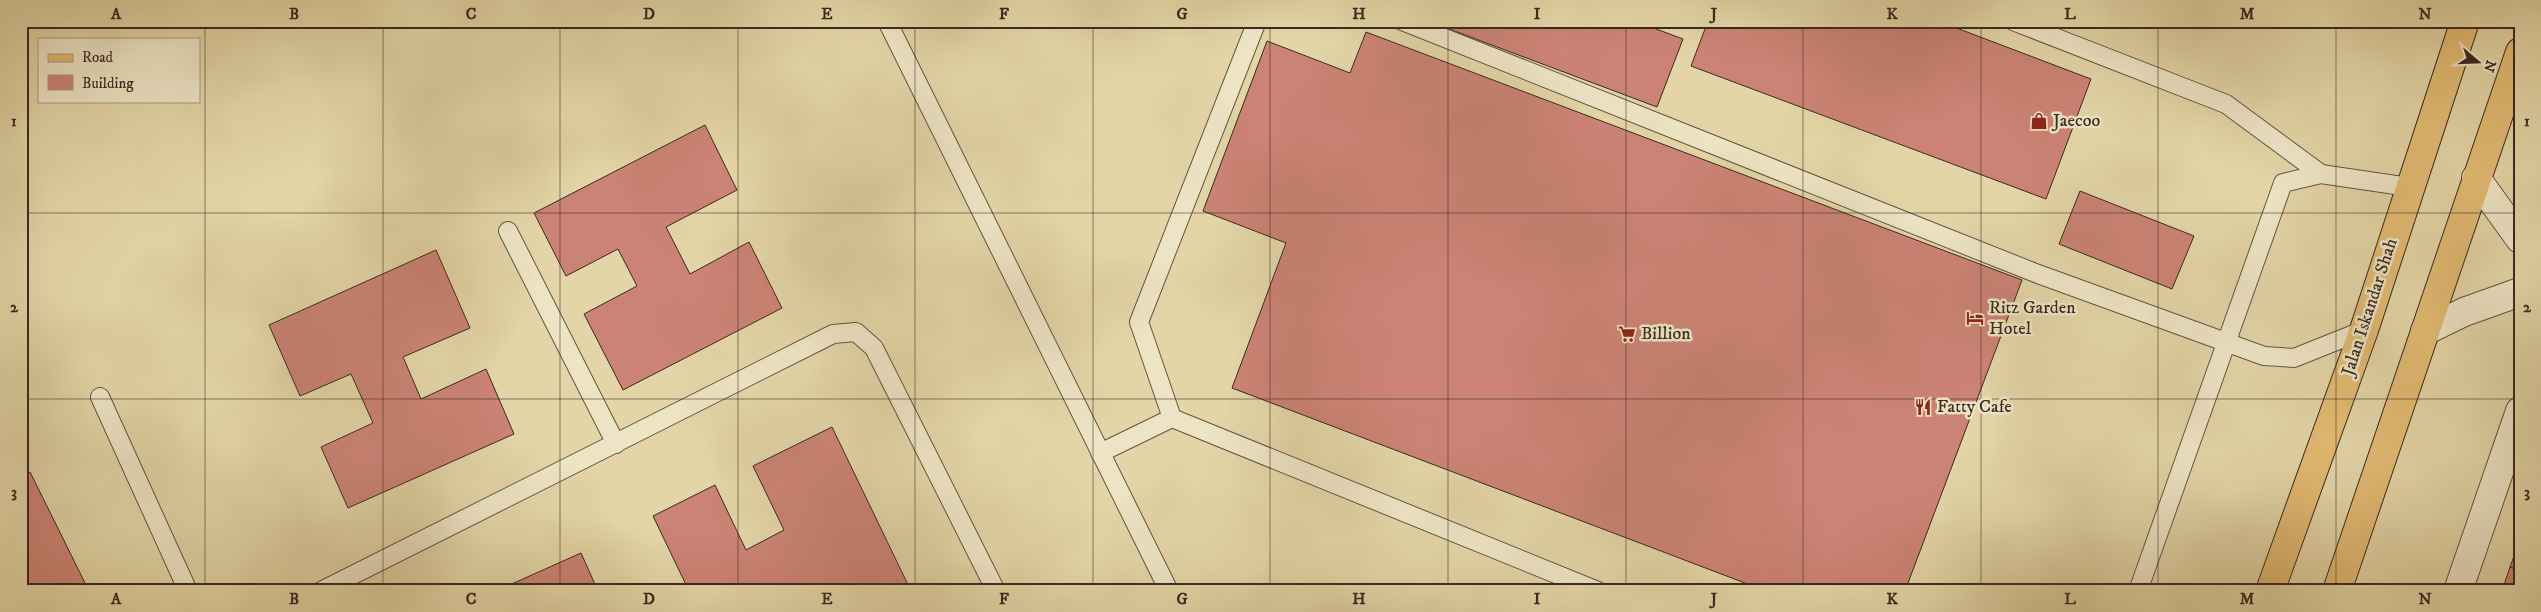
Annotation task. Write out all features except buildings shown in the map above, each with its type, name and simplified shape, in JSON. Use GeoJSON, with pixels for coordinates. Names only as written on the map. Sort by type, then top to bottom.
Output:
{"type":"FeatureCollection","features":[{"type":"Feature","properties":{"kind":"main road","name":"Jalan Iskandar Shah"},"geometry":{"type":"LineString","coordinates":[[2270,591],[2364,330],[2409,187],[2465,21]]}},
{"type":"Feature","properties":{"kind":"main road"},"geometry":{"type":"LineString","coordinates":[[2337,591],[2520,52]]}},
{"type":"Feature","properties":{"kind":"street"},"geometry":{"type":"LineString","coordinates":[[2476,178],[2520,239]]}},
{"type":"Feature","properties":{"kind":"street"},"geometry":{"type":"LineString","coordinates":[[2425,331],[2464,312],[2520,292]]}},
{"type":"Feature","properties":{"kind":"street"},"geometry":{"type":"LineString","coordinates":[[2458,591],[2520,411]]}},
{"type":"Feature","properties":{"kind":"lane"},"geometry":{"type":"LineString","coordinates":[[887,21],[1169,591]]}},
{"type":"Feature","properties":{"kind":"lane"},"geometry":{"type":"LineString","coordinates":[[1172,418],[1139,322],[1257,21]]}},
{"type":"Feature","properties":{"kind":"lane"},"geometry":{"type":"LineString","coordinates":[[1402,21],[2029,270],[2264,356],[2294,358],[2322,349],[2364,330]]}},
{"type":"Feature","properties":{"kind":"lane"},"geometry":{"type":"LineString","coordinates":[[2013,21],[2226,104],[2321,174]]}},
{"type":"Feature","properties":{"kind":"lane"},"geometry":{"type":"LineString","coordinates":[[2138,591],[2283,183],[2321,174],[2409,187]]}},
{"type":"Feature","properties":{"kind":"lane"},"geometry":{"type":"LineString","coordinates":[[508,231],[616,444]]}},
{"type":"Feature","properties":{"kind":"lane"},"geometry":{"type":"LineString","coordinates":[[321,591],[833,334],[856,332],[874,348],[996,591]]}},
{"type":"Feature","properties":{"kind":"lane"},"geometry":{"type":"LineString","coordinates":[[100,397],[188,591]]}},
{"type":"Feature","properties":{"kind":"lane"},"geometry":{"type":"LineString","coordinates":[[1100,454],[1172,418],[1598,591]]}},
{"type":"Feature","properties":{"kind":"place","name":"Jaecoo"},"geometry":{"type":"Point","coordinates":[2039,121]}},
{"type":"Feature","properties":{"kind":"place","name":"Ritz Garden Hotel"},"geometry":{"type":"Point","coordinates":[1975,318]}},
{"type":"Feature","properties":{"kind":"place","name":"Billion"},"geometry":{"type":"Point","coordinates":[1627,334]}},
{"type":"Feature","properties":{"kind":"place","name":"Fatty Cafe"},"geometry":{"type":"Point","coordinates":[1923,407]}}]}
